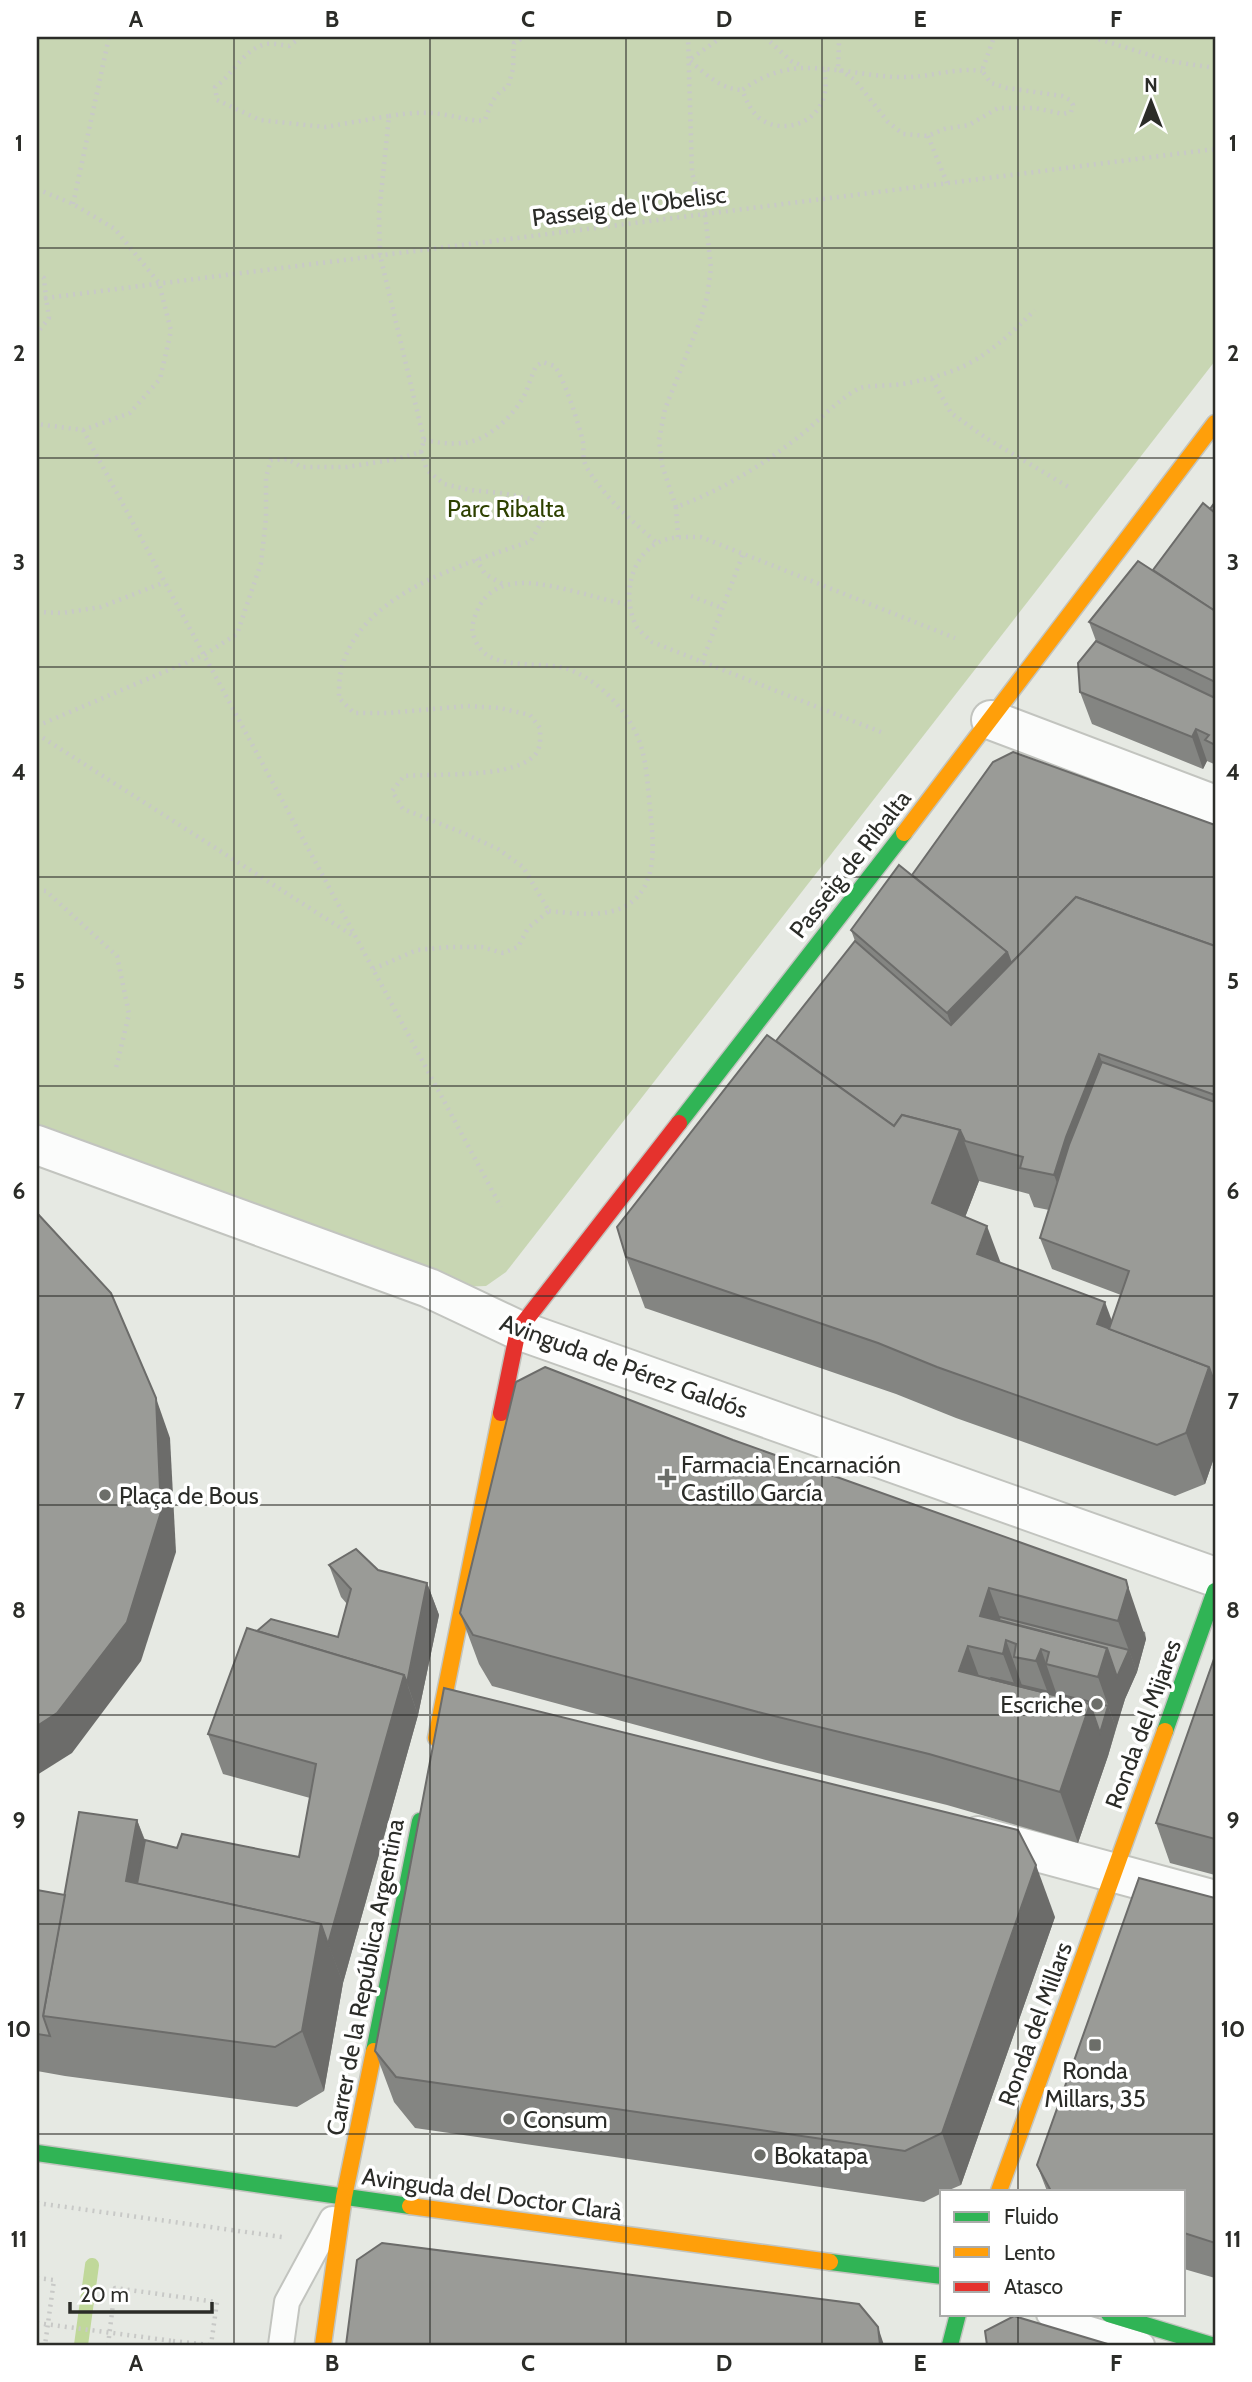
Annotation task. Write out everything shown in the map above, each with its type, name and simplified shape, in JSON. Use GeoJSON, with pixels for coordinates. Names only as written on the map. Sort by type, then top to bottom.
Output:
{"type":"FeatureCollection","features":[{"type":"Feature","properties":{"kind":"street","name":"Passeig de Ribalta"},"geometry":{"type":"LineString","coordinates":[[518,1330],[990,720],[1215,423]]}},
{"type":"Feature","properties":{"kind":"street"},"geometry":{"type":"LineString","coordinates":[[990,720],[1215,806]]}},
{"type":"Feature","properties":{"kind":"street","name":"Avinguda de Pérez Galdós"},"geometry":{"type":"LineString","coordinates":[[37,1145],[429,1287],[518,1330],[1215,1577]]}},
{"type":"Feature","properties":{"kind":"street"},"geometry":{"type":"LineString","coordinates":[[434,1748],[458,1697],[518,1330]]}},
{"type":"Feature","properties":{"kind":"street","name":"Ronda del Mijares"},"geometry":{"type":"LineString","coordinates":[[1114,1873],[1215,1591]]}},
{"type":"Feature","properties":{"kind":"street","name":"Carrer de la República Argentina"},"geometry":{"type":"LineString","coordinates":[[323,2345],[344,2197],[423,1802]]}},
{"type":"Feature","properties":{"kind":"street"},"geometry":{"type":"LineString","coordinates":[[940,1826],[1215,1900]]}},
{"type":"Feature","properties":{"kind":"street","name":"Ronda del Millars"},"geometry":{"type":"LineString","coordinates":[[999,2190],[1114,1873]]}},
{"type":"Feature","properties":{"kind":"street","name":"Avinguda del Doctor Clarà"},"geometry":{"type":"LineString","coordinates":[[37,2153],[344,2197],[785,2255],[875,2270],[940,2276]]}},
{"type":"Feature","properties":{"kind":"street"},"geometry":{"type":"LineString","coordinates":[[950,2345],[957,2316]]}},
{"type":"Feature","properties":{"kind":"street"},"geometry":{"type":"LineString","coordinates":[[1116,2316],[1211,2345]]}},
{"type":"Feature","properties":{"kind":"lane"},"geometry":{"type":"LineString","coordinates":[[281,2345],[287,2302],[344,2197]]}},
{"type":"Feature","properties":{"kind":"lane"},"geometry":{"type":"LineString","coordinates":[[1052,2316],[1142,2345]]}},
{"type":"Feature","properties":{"kind":"path"},"geometry":{"type":"LineString","coordinates":[[73,204],[109,37]]}},
{"type":"Feature","properties":{"kind":"path"},"geometry":{"type":"LineString","coordinates":[[301,37],[289,46],[266,44],[240,59],[226,79],[215,87],[217,100],[260,120],[325,127],[420,112],[447,115],[472,122],[485,120],[499,91],[508,87],[513,69],[514,43],[509,37]]}},
{"type":"Feature","properties":{"kind":"path"},"geometry":{"type":"LineString","coordinates":[[514,43],[524,37]]}},
{"type":"Feature","properties":{"kind":"path"},"geometry":{"type":"LineString","coordinates":[[678,537],[676,507],[662,465],[659,440],[665,409],[700,321],[711,268],[705,214],[691,173],[688,37]]}},
{"type":"Feature","properties":{"kind":"path"},"geometry":{"type":"LineString","coordinates":[[689,60],[722,37]]}},
{"type":"Feature","properties":{"kind":"path"},"geometry":{"type":"LineString","coordinates":[[765,37],[791,61],[803,66]]}},
{"type":"Feature","properties":{"kind":"path"},"geometry":{"type":"LineString","coordinates":[[836,37],[839,43],[838,69]]}},
{"type":"Feature","properties":{"kind":"path"},"geometry":{"type":"LineString","coordinates":[[982,71],[994,37]]}},
{"type":"Feature","properties":{"kind":"path"},"geometry":{"type":"LineString","coordinates":[[1092,37],[1169,61],[1215,68]]}},
{"type":"Feature","properties":{"kind":"path"},"geometry":{"type":"LineString","coordinates":[[689,60],[728,90],[742,90],[785,68],[803,66],[838,69],[865,75],[904,77],[966,68],[982,71],[991,83],[1062,96],[1073,105],[1071,112],[1063,114],[1035,108],[998,108],[970,125],[944,129],[928,136],[903,134],[888,122],[855,79],[838,69]]}},
{"type":"Feature","properties":{"kind":"path"},"geometry":{"type":"LineString","coordinates":[[742,90],[750,108],[760,118],[774,126],[792,127],[806,121],[818,109],[824,96],[824,68]]}},
{"type":"Feature","properties":{"kind":"path"},"geometry":{"type":"LineString","coordinates":[[389,116],[379,214],[380,255],[424,440],[421,452],[427,470],[444,484],[531,499],[543,519],[531,541],[449,570],[424,583],[369,620],[353,642],[341,670],[339,698],[354,713],[388,713],[467,705],[500,708],[530,715],[540,728],[539,749],[529,761],[508,769],[404,776],[392,791],[403,809],[498,849],[523,867],[549,911]]}},
{"type":"Feature","properties":{"kind":"path"},"geometry":{"type":"LineString","coordinates":[[928,136],[947,183]]}},
{"type":"Feature","properties":{"kind":"path","name":"Passeig de l'Obelisc"},"geometry":{"type":"LineString","coordinates":[[37,299],[1215,149]]}},
{"type":"Feature","properties":{"kind":"path"},"geometry":{"type":"LineString","coordinates":[[37,190],[73,204],[115,229],[159,283],[171,331],[160,379],[130,413],[83,430],[37,424]]}},
{"type":"Feature","properties":{"kind":"path"},"geometry":{"type":"LineString","coordinates":[[37,273],[44,278],[49,318],[37,333]]}},
{"type":"Feature","properties":{"kind":"path"},"geometry":{"type":"LineString","coordinates":[[676,507],[706,496],[754,468],[862,387],[891,387],[932,379],[968,366],[1002,343],[1035,310]]}},
{"type":"Feature","properties":{"kind":"path"},"geometry":{"type":"LineString","coordinates":[[424,440],[445,444],[470,442],[491,432],[525,394],[536,366],[544,362],[553,365],[562,379],[583,442],[584,464],[617,507],[657,543]]}},
{"type":"Feature","properties":{"kind":"path"},"geometry":{"type":"LineString","coordinates":[[932,379],[951,413],[986,438],[1072,489]]}},
{"type":"Feature","properties":{"kind":"path"},"geometry":{"type":"LineString","coordinates":[[83,430],[500,1208]]}},
{"type":"Feature","properties":{"kind":"path"},"geometry":{"type":"LineString","coordinates":[[37,726],[204,655],[237,634],[261,563],[266,518],[265,477],[271,460],[287,459],[302,467],[347,467],[421,452]]}},
{"type":"Feature","properties":{"kind":"path"},"geometry":{"type":"LineString","coordinates":[[881,732],[652,642],[634,624],[630,605],[630,579],[639,559],[657,543],[678,537],[701,537],[955,638]]}},
{"type":"Feature","properties":{"kind":"path"},"geometry":{"type":"LineString","coordinates":[[702,662],[743,554]]}},
{"type":"Feature","properties":{"kind":"path"},"geometry":{"type":"LineString","coordinates":[[476,559],[485,574],[504,584],[535,582],[630,605]]}},
{"type":"Feature","properties":{"kind":"path"},"geometry":{"type":"LineString","coordinates":[[37,612],[62,613],[101,607],[165,582]]}},
{"type":"Feature","properties":{"kind":"path"},"geometry":{"type":"LineString","coordinates":[[373,970],[417,950],[482,947],[503,953],[517,947],[528,928],[549,911],[611,914],[635,900],[647,881],[653,857],[648,786],[641,746],[625,714],[602,689],[570,670],[504,661],[487,655],[476,643],[472,628],[476,610],[504,584]]}},
{"type":"Feature","properties":{"kind":"path"},"geometry":{"type":"LineString","coordinates":[[691,596],[722,608]]}},
{"type":"Feature","properties":{"kind":"path"},"geometry":{"type":"LineString","coordinates":[[37,734],[356,937]]}},
{"type":"Feature","properties":{"kind":"path"},"geometry":{"type":"LineString","coordinates":[[37,890],[46,891],[117,956],[129,1014],[116,1068]]}},
{"type":"Feature","properties":{"kind":"path"},"geometry":{"type":"LineString","coordinates":[[37,2278],[54,2280],[45,2345]]}},
{"type":"Feature","properties":{"kind":"path"},"geometry":{"type":"LineString","coordinates":[[37,2323],[173,2341],[210,2345],[217,2302],[115,2288],[108,2345]]}},
{"type":"Feature","properties":{"kind":"green space","name":"Parc Ribalta"},"geometry":{"type":"Polygon","coordinates":[[[37,37],[1215,37],[1215,361],[506,1272],[486,1286],[459,1287],[37,1130],[37,37]]]}},
{"type":"Feature","properties":{"kind":"building"},"geometry":{"type":"Polygon","coordinates":[[[1203,503],[1215,513],[1215,611],[1153,570],[1203,503]]]}},
{"type":"Feature","properties":{"kind":"building"},"geometry":{"type":"Polygon","coordinates":[[[1138,561],[1215,611],[1215,682],[1089,622],[1138,561]]]}},
{"type":"Feature","properties":{"kind":"building"},"geometry":{"type":"Polygon","coordinates":[[[1096,641],[1215,698],[1215,745],[1205,740],[1209,735],[1196,729],[1192,737],[1080,692],[1078,663],[1096,641]]]}},
{"type":"Feature","properties":{"kind":"building"},"geometry":{"type":"Polygon","coordinates":[[[1013,752],[1215,825],[1215,946],[1076,897],[1011,963],[1007,952],[912,875],[993,762],[1013,752]]]}},
{"type":"Feature","properties":{"kind":"building"},"geometry":{"type":"Polygon","coordinates":[[[899,865],[1007,952],[947,1013],[851,930],[899,865]]]}},
{"type":"Feature","properties":{"kind":"building"},"geometry":{"type":"Polygon","coordinates":[[[1076,897],[1215,946],[1215,1095],[1099,1054],[1054,1175],[1020,1168],[1023,1157],[965,1141],[960,1130],[902,1115],[894,1126],[776,1041],[855,941],[951,1025],[1076,897]]]}},
{"type":"Feature","properties":{"kind":"building"},"geometry":{"type":"Polygon","coordinates":[[[767,1035],[894,1126],[902,1115],[960,1130],[932,1203],[987,1226],[977,1254],[1105,1302],[1097,1324],[1209,1367],[1186,1433],[1157,1445],[937,1367],[878,1343],[626,1257],[617,1227],[767,1035]]]}},
{"type":"Feature","properties":{"kind":"building"},"geometry":{"type":"Polygon","coordinates":[[[1102,1062],[1215,1102],[1215,1384],[1209,1367],[1109,1329],[1129,1271],[1040,1238],[1069,1145],[1102,1062]]]}},
{"type":"Feature","properties":{"kind":"building","name":"Plaça de Bous"},"geometry":{"type":"Polygon","coordinates":[[[37,1213],[111,1293],[156,1398],[161,1512],[127,1622],[57,1713],[37,1726],[37,1213]]]}},
{"type":"Feature","properties":{"kind":"building"},"geometry":{"type":"Polygon","coordinates":[[[545,1367],[733,1440],[1126,1580],[1128,1588],[1118,1621],[989,1588],[980,1616],[1107,1648],[1098,1677],[1046,1664],[1049,1652],[1041,1649],[1036,1661],[1014,1657],[1016,1644],[1006,1640],[1003,1654],[968,1646],[959,1671],[1090,1704],[1060,1792],[929,1754],[758,1712],[473,1635],[460,1613],[516,1382],[545,1367]]]}},
{"type":"Feature","properties":{"kind":"building"},"geometry":{"type":"Polygon","coordinates":[[[356,1549],[378,1570],[427,1583],[407,1683],[404,1675],[257,1631],[271,1619],[338,1637],[351,1589],[329,1565],[356,1549]]]}},
{"type":"Feature","properties":{"kind":"building"},"geometry":{"type":"Polygon","coordinates":[[[1000,1617],[1129,1650],[1117,1677],[1107,1648],[999,1620],[1000,1617]]]}},
{"type":"Feature","properties":{"kind":"building"},"geometry":{"type":"Polygon","coordinates":[[[247,1628],[404,1675],[328,1944],[321,1924],[137,1884],[145,1840],[177,1848],[182,1834],[299,1857],[316,1764],[208,1734],[247,1628]]]}},
{"type":"Feature","properties":{"kind":"building"},"geometry":{"type":"Polygon","coordinates":[[[1215,1656],[1215,1839],[1156,1823],[1215,1656]]]}},
{"type":"Feature","properties":{"kind":"building"},"geometry":{"type":"Polygon","coordinates":[[[991,1678],[1108,1706],[1100,1733],[1090,1704],[991,1678]]]}},
{"type":"Feature","properties":{"kind":"building"},"geometry":{"type":"Polygon","coordinates":[[[444,1688],[1018,1830],[1036,1865],[942,2133],[905,2151],[396,2077],[375,2051],[444,1688]]]}},
{"type":"Feature","properties":{"kind":"building"},"geometry":{"type":"Polygon","coordinates":[[[79,1812],[137,1820],[126,1881],[321,1924],[302,2031],[275,2047],[43,2016],[79,1812]]]}},
{"type":"Feature","properties":{"kind":"building"},"geometry":{"type":"Polygon","coordinates":[[[1139,1878],[1215,1898],[1215,2243],[1186,2234],[1186,2190],[1050,2190],[1037,2165],[1139,1878]]]}},
{"type":"Feature","properties":{"kind":"building"},"geometry":{"type":"Polygon","coordinates":[[[37,1890],[65,1895],[43,2016],[50,2036],[37,2034],[37,1890]]]}},
{"type":"Feature","properties":{"kind":"building"},"geometry":{"type":"Polygon","coordinates":[[[382,2243],[859,2304],[878,2327],[880,2345],[346,2345],[357,2260],[382,2243]]]}},
{"type":"Feature","properties":{"kind":"building"},"geometry":{"type":"Polygon","coordinates":[[[1014,2316],[1111,2345],[987,2345],[985,2331],[1014,2316]]]}},
{"type":"Feature","properties":{"kind":"waterway"},"geometry":{"type":"LineString","coordinates":[[81,2345],[92,2265]]}},
{"type":"Feature","properties":{"kind":"traffic: fast"},"geometry":{"type":"LineString","coordinates":[[679,1123],[904,833]]}},
{"type":"Feature","properties":{"kind":"traffic: fast"},"geometry":{"type":"LineString","coordinates":[[1165,1731],[1215,1591]]}},
{"type":"Feature","properties":{"kind":"traffic: fast"},"geometry":{"type":"LineString","coordinates":[[374,2051],[420,1821]]}},
{"type":"Feature","properties":{"kind":"traffic: fast"},"geometry":{"type":"LineString","coordinates":[[37,2153],[410,2206]]}},
{"type":"Feature","properties":{"kind":"traffic: fast"},"geometry":{"type":"LineString","coordinates":[[830,2262],[940,2276]]}},
{"type":"Feature","properties":{"kind":"traffic: fast"},"geometry":{"type":"LineString","coordinates":[[950,2345],[957,2316]]}},
{"type":"Feature","properties":{"kind":"traffic: fast"},"geometry":{"type":"LineString","coordinates":[[1116,2316],[1211,2345]]}},
{"type":"Feature","properties":{"kind":"traffic: slow"},"geometry":{"type":"LineString","coordinates":[[904,833],[1215,423]]}},
{"type":"Feature","properties":{"kind":"traffic: slow"},"geometry":{"type":"LineString","coordinates":[[436,1738],[501,1413]]}},
{"type":"Feature","properties":{"kind":"traffic: slow"},"geometry":{"type":"LineString","coordinates":[[999,2190],[1165,1731]]}},
{"type":"Feature","properties":{"kind":"traffic: slow"},"geometry":{"type":"LineString","coordinates":[[323,2345],[344,2197],[374,2051]]}},
{"type":"Feature","properties":{"kind":"traffic: slow"},"geometry":{"type":"LineString","coordinates":[[410,2206],[830,2262]]}},
{"type":"Feature","properties":{"kind":"traffic: jam"},"geometry":{"type":"LineString","coordinates":[[501,1413],[518,1330],[679,1123]]}},
{"type":"Feature","properties":{"kind":"place","name":"Farmacia Encarnación Castillo García"},"geometry":{"type":"Point","coordinates":[667,1478]}},
{"type":"Feature","properties":{"kind":"place","name":"Plaça de Bous"},"geometry":{"type":"Point","coordinates":[105,1495]}},
{"type":"Feature","properties":{"kind":"place","name":"Escriche"},"geometry":{"type":"Point","coordinates":[1097,1704]}},
{"type":"Feature","properties":{"kind":"place","name":"Ronda Millars, 35"},"geometry":{"type":"Point","coordinates":[1095,2045]}},
{"type":"Feature","properties":{"kind":"place","name":"Consum"},"geometry":{"type":"Point","coordinates":[509,2119]}},
{"type":"Feature","properties":{"kind":"place","name":"Bokatapa"},"geometry":{"type":"Point","coordinates":[760,2155]}}]}
